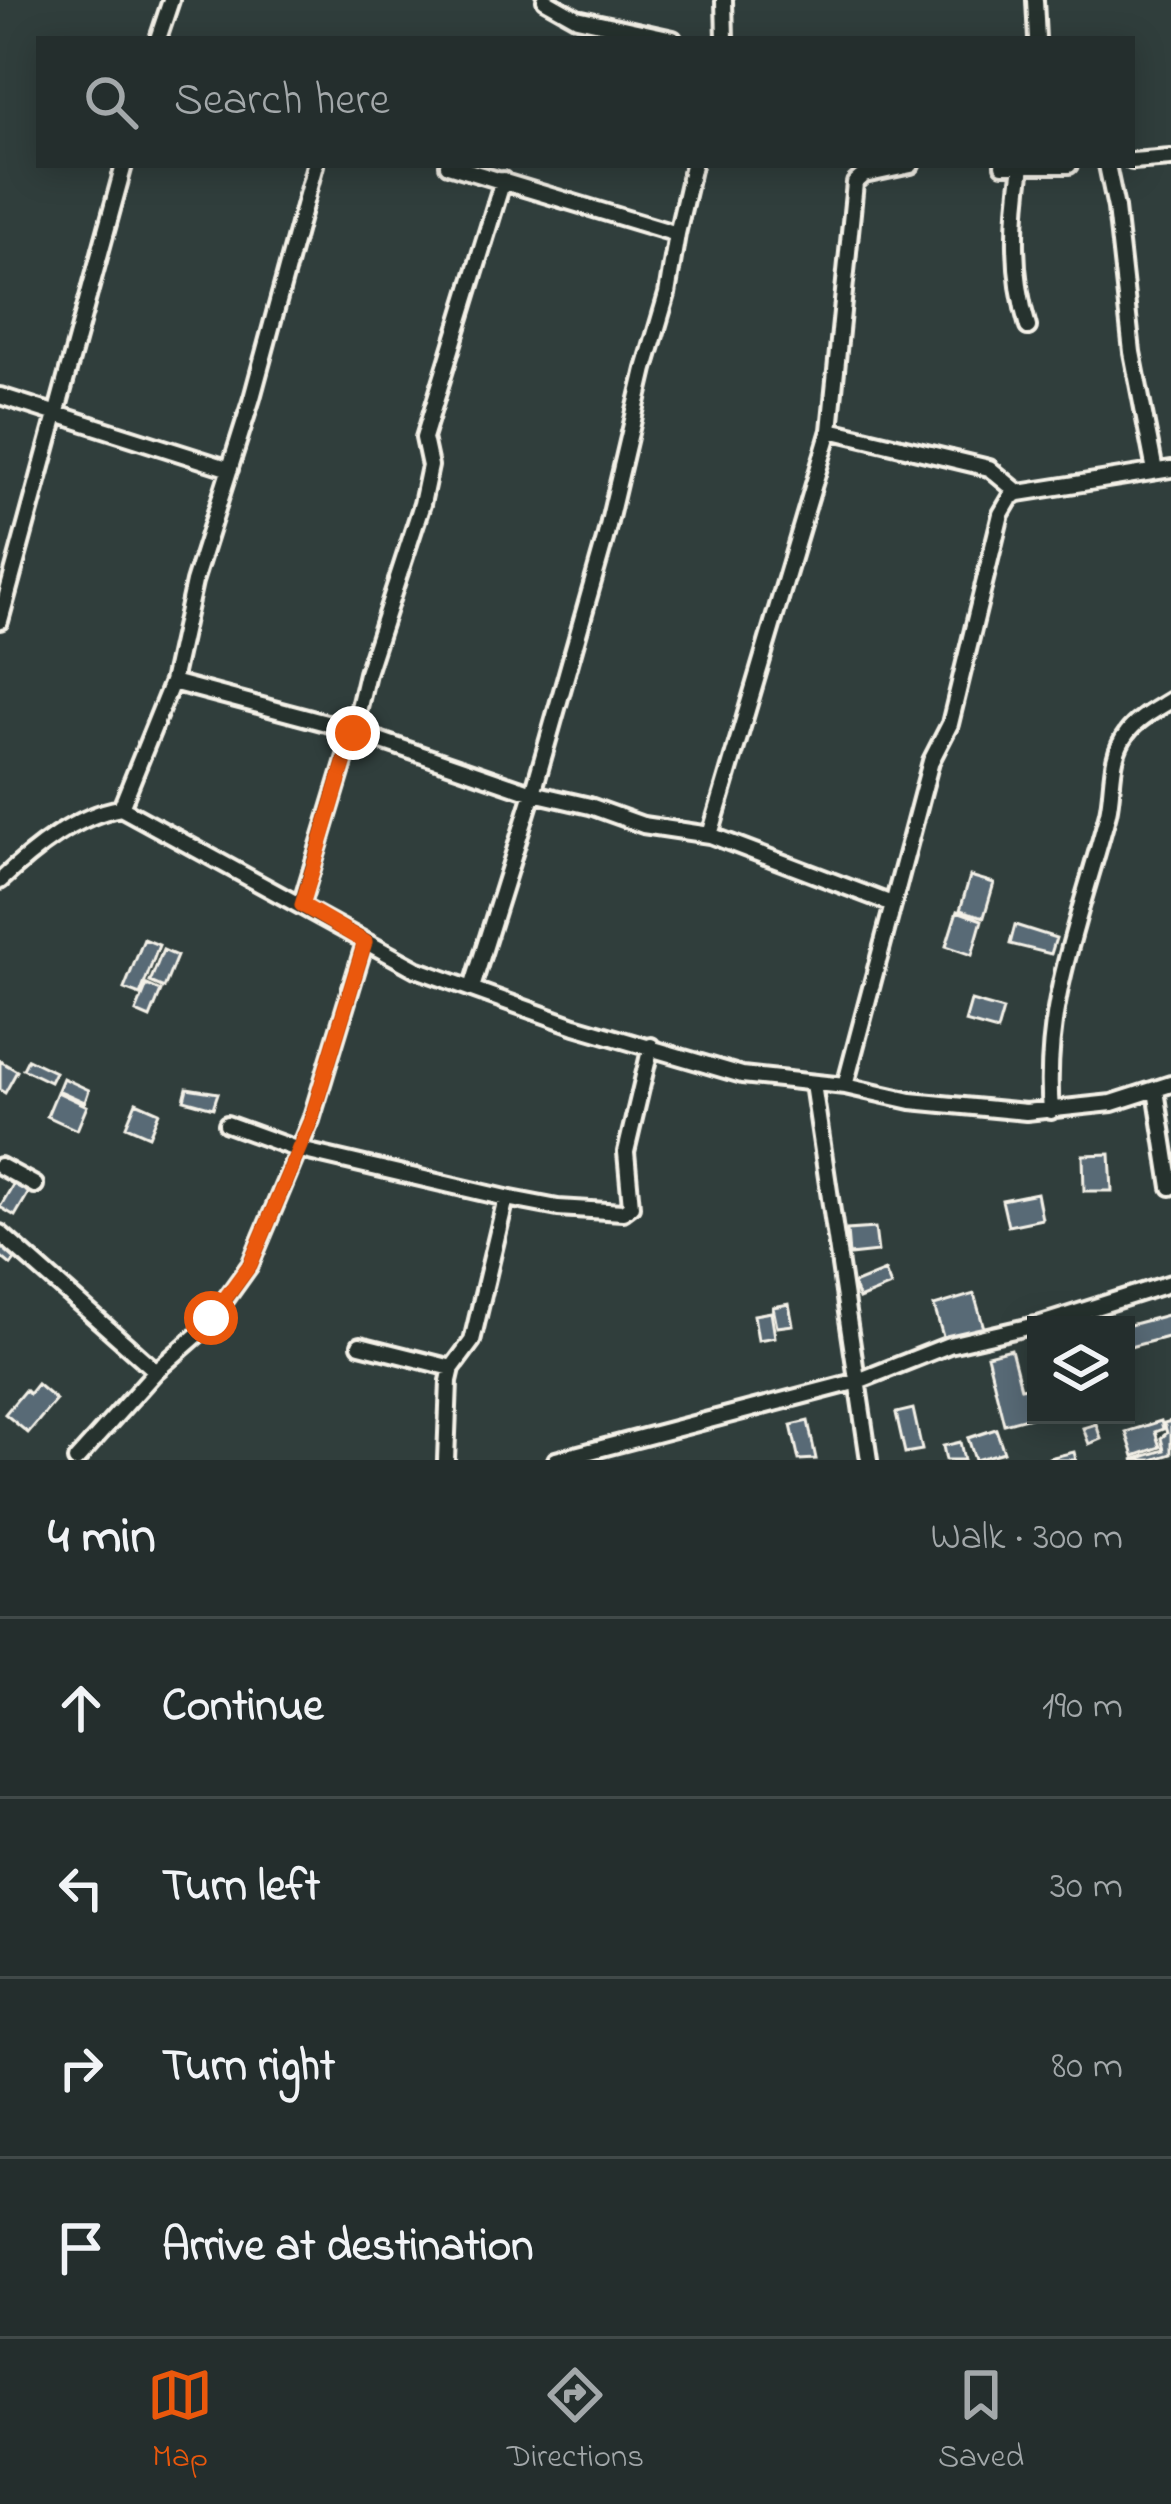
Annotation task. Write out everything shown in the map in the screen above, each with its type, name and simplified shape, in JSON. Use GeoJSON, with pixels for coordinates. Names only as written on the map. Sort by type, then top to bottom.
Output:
{"type":"FeatureCollection","features":[{"type":"Feature","properties":{"kind":"street"},"geometry":{"type":"LineString","coordinates":[[159,36],[171,0]]}},
{"type":"Feature","properties":{"kind":"street"},"geometry":{"type":"LineString","coordinates":[[545,0],[578,18],[659,36]]}},
{"type":"Feature","properties":{"kind":"street"},"geometry":{"type":"LineString","coordinates":[[724,0],[725,36]]}},
{"type":"Feature","properties":{"kind":"street"},"geometry":{"type":"LineString","coordinates":[[1036,0],[1037,36]]}},
{"type":"Feature","properties":{"kind":"street"},"geometry":{"type":"LineString","coordinates":[[1135,161],[1171,158]]}},
{"type":"Feature","properties":{"kind":"street"},"geometry":{"type":"LineString","coordinates":[[0,620],[123,168]]}},
{"type":"Feature","properties":{"kind":"street"},"geometry":{"type":"LineString","coordinates":[[122,808],[172,682],[194,582],[314,168]]}},
{"type":"Feature","properties":{"kind":"street"},"geometry":{"type":"LineString","coordinates":[[459,168],[676,233]]}},
{"type":"Feature","properties":{"kind":"street"},"geometry":{"type":"LineString","coordinates":[[472,988],[605,539],[668,294],[676,233],[692,168]]}},
{"type":"Feature","properties":{"kind":"street"},"geometry":{"type":"LineString","coordinates":[[710,835],[830,430],[855,183],[864,175],[897,168]]}},
{"type":"Feature","properties":{"kind":"street"},"geometry":{"type":"LineString","coordinates":[[1022,168],[1013,212],[1021,303],[1028,327]]}},
{"type":"Feature","properties":{"kind":"street"},"geometry":{"type":"LineString","coordinates":[[845,1086],[931,761],[950,724],[1001,514],[1019,493],[1163,470],[1132,352],[1119,224],[1108,168]]}},
{"type":"Feature","properties":{"kind":"street"},"geometry":{"type":"LineString","coordinates":[[302,905],[367,673],[422,504],[430,466],[424,438],[503,180]]}},
{"type":"Feature","properties":{"kind":"street"},"geometry":{"type":"LineString","coordinates":[[0,396],[230,469]]}},
{"type":"Feature","properties":{"kind":"street"},"geometry":{"type":"LineString","coordinates":[[830,430],[989,468],[1019,493]]}},
{"type":"Feature","properties":{"kind":"street"},"geometry":{"type":"LineString","coordinates":[[172,682],[353,733],[643,825],[710,835],[892,904]]}},
{"type":"Feature","properties":{"kind":"street"},"geometry":{"type":"LineString","coordinates":[[1051,1111],[1048,1077],[1058,988],[1109,808],[1118,751],[1127,732],[1171,700]]}},
{"type":"Feature","properties":{"kind":"street"},"geometry":{"type":"LineString","coordinates":[[0,880],[43,844],[103,812],[122,808],[416,969],[574,1026],[742,1075],[845,1086],[911,1100],[1051,1111],[1112,1103],[1163,1087],[1171,1186]]}},
{"type":"Feature","properties":{"kind":"street"},"geometry":{"type":"LineString","coordinates":[[76,1460],[156,1371],[187,1348],[238,1285],[311,1120],[365,942]]}},
{"type":"Feature","properties":{"kind":"street"},"geometry":{"type":"LineString","coordinates":[[227,1124],[296,1149],[506,1198],[558,1208],[623,1212],[631,1206],[626,1152],[651,1046]]}},
{"type":"Feature","properties":{"kind":"street"},"geometry":{"type":"LineString","coordinates":[[813,1084],[869,1460]]}},
{"type":"Feature","properties":{"kind":"street"},"geometry":{"type":"LineString","coordinates":[[0,1166],[35,1185]]}},
{"type":"Feature","properties":{"kind":"street"},"geometry":{"type":"LineString","coordinates":[[446,1460],[452,1367],[472,1341],[506,1198]]}},
{"type":"Feature","properties":{"kind":"street"},"geometry":{"type":"LineString","coordinates":[[0,1232],[156,1371]]}},
{"type":"Feature","properties":{"kind":"street"},"geometry":{"type":"LineString","coordinates":[[1066,1316],[1171,1283]]}},
{"type":"Feature","properties":{"kind":"street"},"geometry":{"type":"LineString","coordinates":[[556,1460],[858,1381],[949,1345],[1027,1327]]}},
{"type":"Feature","properties":{"kind":"street"},"geometry":{"type":"LineString","coordinates":[[359,1345],[452,1367]]}},
{"type":"Feature","properties":{"kind":"building"},"geometry":{"type":"Polygon","coordinates":[[[970,876],[994,883],[984,917],[960,910],[970,876]]]}},
{"type":"Feature","properties":{"kind":"building"},"geometry":{"type":"Polygon","coordinates":[[[957,911],[982,920],[972,955],[946,946],[957,911]]]}},
{"type":"Feature","properties":{"kind":"building"},"geometry":{"type":"Polygon","coordinates":[[[1015,925],[1056,938],[1051,954],[1010,944],[1015,925]]]}},
{"type":"Feature","properties":{"kind":"building"},"geometry":{"type":"Polygon","coordinates":[[[144,939],[159,945],[140,995],[124,989],[144,939]]]}},
{"type":"Feature","properties":{"kind":"building"},"geometry":{"type":"Polygon","coordinates":[[[163,950],[177,956],[164,988],[150,982],[163,950]]]}},
{"type":"Feature","properties":{"kind":"building"},"geometry":{"type":"Polygon","coordinates":[[[147,985],[161,991],[150,1018],[136,1012],[147,985]]]}},
{"type":"Feature","properties":{"kind":"building"},"geometry":{"type":"Polygon","coordinates":[[[971,1001],[1003,1010],[997,1031],[965,1022],[971,1001]]]}},
{"type":"Feature","properties":{"kind":"building"},"geometry":{"type":"Polygon","coordinates":[[[28,1059],[55,1072],[50,1082],[23,1069],[28,1059]]]}},
{"type":"Feature","properties":{"kind":"building"},"geometry":{"type":"Polygon","coordinates":[[[0,1061],[17,1071],[5,1093],[0,1090],[0,1061]]]}},
{"type":"Feature","properties":{"kind":"building"},"geometry":{"type":"Polygon","coordinates":[[[63,1078],[89,1090],[85,1102],[58,1090],[63,1078]]]}},
{"type":"Feature","properties":{"kind":"building"},"geometry":{"type":"Polygon","coordinates":[[[187,1088],[218,1093],[213,1108],[184,1100],[187,1088]]]}},
{"type":"Feature","properties":{"kind":"building"},"geometry":{"type":"Polygon","coordinates":[[[57,1092],[87,1106],[77,1130],[47,1116],[57,1092]]]}},
{"type":"Feature","properties":{"kind":"building"},"geometry":{"type":"Polygon","coordinates":[[[136,1102],[159,1112],[149,1136],[126,1126],[136,1102]]]}},
{"type":"Feature","properties":{"kind":"building"},"geometry":{"type":"Polygon","coordinates":[[[1110,1154],[1112,1191],[1084,1191],[1083,1155],[1110,1154]]]}},
{"type":"Feature","properties":{"kind":"building"},"geometry":{"type":"Polygon","coordinates":[[[14,1183],[29,1192],[15,1216],[0,1207],[14,1183]]]}},
{"type":"Feature","properties":{"kind":"building"},"geometry":{"type":"Polygon","coordinates":[[[1037,1193],[1042,1219],[1008,1226],[1002,1200],[1037,1193]]]}},
{"type":"Feature","properties":{"kind":"building"},"geometry":{"type":"Polygon","coordinates":[[[875,1228],[878,1252],[849,1255],[847,1230],[875,1228]]]}},
{"type":"Feature","properties":{"kind":"building"},"geometry":{"type":"Polygon","coordinates":[[[0,1239],[19,1254],[11,1265],[0,1256],[0,1239]]]}},
{"type":"Feature","properties":{"kind":"building"},"geometry":{"type":"Polygon","coordinates":[[[885,1271],[891,1286],[859,1299],[853,1284],[885,1271]]]}},
{"type":"Feature","properties":{"kind":"building"},"geometry":{"type":"Polygon","coordinates":[[[974,1294],[984,1328],[944,1340],[934,1306],[974,1294]]]}},
{"type":"Feature","properties":{"kind":"building"},"geometry":{"type":"Polygon","coordinates":[[[789,1304],[793,1325],[777,1327],[773,1307],[789,1304]]]}},
{"type":"Feature","properties":{"kind":"building"},"geometry":{"type":"Polygon","coordinates":[[[771,1312],[775,1337],[758,1340],[754,1315],[771,1312]]]}},
{"type":"Feature","properties":{"kind":"building"},"geometry":{"type":"Polygon","coordinates":[[[1171,1314],[1171,1336],[1135,1346],[1135,1324],[1171,1314]]]}},
{"type":"Feature","properties":{"kind":"building"},"geometry":{"type":"Polygon","coordinates":[[[1011,1349],[1021,1388],[1027,1387],[1027,1418],[1004,1424],[987,1355],[1011,1349]]]}},
{"type":"Feature","properties":{"kind":"building"},"geometry":{"type":"Polygon","coordinates":[[[37,1384],[56,1400],[28,1433],[5,1414],[25,1390],[29,1394],[37,1384]]]}},
{"type":"Feature","properties":{"kind":"building"},"geometry":{"type":"Polygon","coordinates":[[[913,1409],[922,1450],[905,1453],[896,1413],[913,1409]]]}},
{"type":"Feature","properties":{"kind":"building"},"geometry":{"type":"Polygon","coordinates":[[[808,1421],[816,1459],[799,1460],[791,1425],[808,1421]]]}},
{"type":"Feature","properties":{"kind":"building"},"geometry":{"type":"Polygon","coordinates":[[[1161,1421],[1163,1429],[1155,1432],[1160,1447],[1134,1456],[1126,1432],[1161,1421]]]}},
{"type":"Feature","properties":{"kind":"building"},"geometry":{"type":"Polygon","coordinates":[[[1171,1421],[1171,1454],[1132,1460],[1164,1450],[1164,1423],[1171,1421]]]}},
{"type":"Feature","properties":{"kind":"building"},"geometry":{"type":"Polygon","coordinates":[[[1096,1424],[1101,1439],[1089,1444],[1083,1428],[1096,1424]]]}},
{"type":"Feature","properties":{"kind":"building"},"geometry":{"type":"Polygon","coordinates":[[[996,1429],[1004,1452],[975,1460],[968,1438],[996,1429]]]}},
{"type":"Feature","properties":{"kind":"building"},"geometry":{"type":"Polygon","coordinates":[[[960,1442],[964,1460],[946,1460],[943,1446],[960,1442]]]}},
{"type":"Feature","properties":{"kind":"building"},"geometry":{"type":"Polygon","coordinates":[[[1074,1452],[1076,1460],[1049,1460],[1049,1458],[1074,1452]]]}},
{"type":"Feature","properties":{"kind":"route"},"geometry":{"type":"LineString","coordinates":[[211,1318],[250,1265],[311,1120],[365,942],[302,905],[353,733]]}}]}
